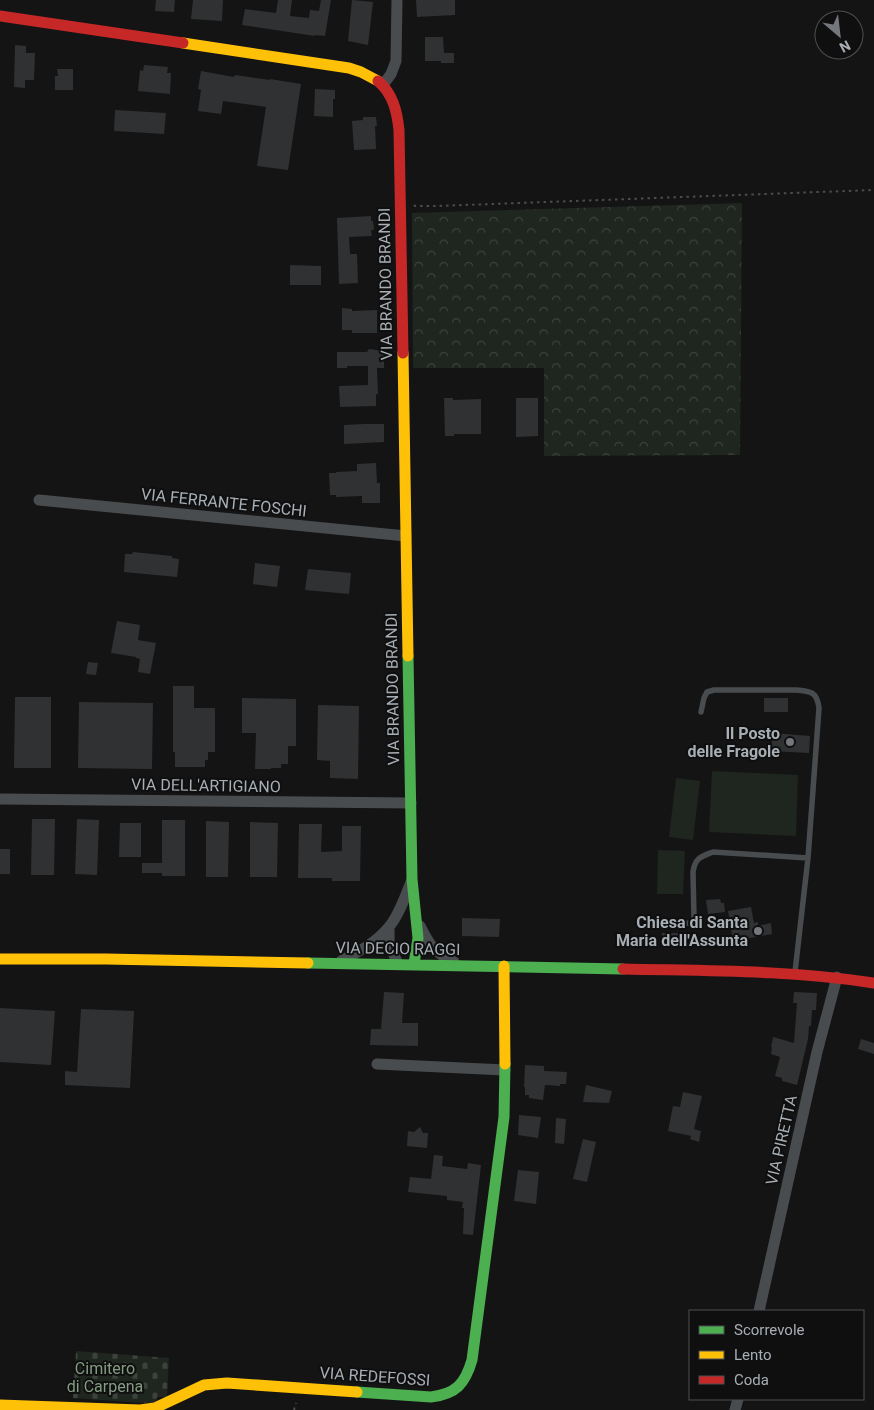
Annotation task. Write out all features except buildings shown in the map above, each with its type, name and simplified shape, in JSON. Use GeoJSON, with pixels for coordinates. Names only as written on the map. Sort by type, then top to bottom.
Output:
{"type":"FeatureCollection","features":[{"type":"Feature","properties":{"kind":"street"},"geometry":{"type":"LineString","coordinates":[[383,85],[396,61],[397,0]]}},
{"type":"Feature","properties":{"kind":"street","name":"VIA BRANDO BRANDI"},"geometry":{"type":"LineString","coordinates":[[0,16],[349,68],[362,71],[374,77],[383,85],[395,104],[399,130],[412,879],[417,922],[417,947],[414,964]]}},
{"type":"Feature","properties":{"kind":"street","name":"VIA FERRANTE FOSCHI"},"geometry":{"type":"LineString","coordinates":[[39,500],[406,536]]}},
{"type":"Feature","properties":{"kind":"street","name":"VIA DELL'ARTIGIANO"},"geometry":{"type":"LineString","coordinates":[[0,799],[411,803]]}},
{"type":"Feature","properties":{"kind":"street","name":"VIA BRANDO BRANDI"},"geometry":{"type":"LineString","coordinates":[[338,963],[371,944],[389,928],[412,879]]}},
{"type":"Feature","properties":{"kind":"street","name":"VIA BRANDO BRANDI"},"geometry":{"type":"LineString","coordinates":[[417,922],[430,945],[440,955],[460,965]]}},
{"type":"Feature","properties":{"kind":"street"},"geometry":{"type":"LineString","coordinates":[[389,928],[390,944],[398,964]]}},
{"type":"Feature","properties":{"kind":"street","name":"VIA DECIO RAGGI"},"geometry":{"type":"LineString","coordinates":[[0,960],[106,959],[504,966],[795,974],[837,977],[874,983]]}},
{"type":"Feature","properties":{"kind":"street","name":"VIA REDEFOSSI"},"geometry":{"type":"LineString","coordinates":[[0,1404],[140,1410],[154,1408],[204,1385],[221,1383],[431,1397],[446,1394],[455,1389],[469,1374],[472,1360],[504,1117],[504,966]]}},
{"type":"Feature","properties":{"kind":"street","name":"VIA PIRETTA"},"geometry":{"type":"LineString","coordinates":[[759,1310],[817,1052],[837,977]]}},
{"type":"Feature","properties":{"kind":"street"},"geometry":{"type":"LineString","coordinates":[[377,1064],[505,1070]]}},
{"type":"Feature","properties":{"kind":"lane"},"geometry":{"type":"LineString","coordinates":[[701,712],[707,692],[714,690],[807,691],[815,694],[818,700],[819,708],[808,858],[795,974]]}},
{"type":"Feature","properties":{"kind":"lane"},"geometry":{"type":"LineString","coordinates":[[666,924],[693,923],[693,872],[694,865],[702,856],[713,852],[808,858]]}},
{"type":"Feature","properties":{"kind":"path"},"geometry":{"type":"LineString","coordinates":[[411,202],[415,206],[437,206],[874,190]]}},
{"type":"Feature","properties":{"kind":"green space"},"geometry":{"type":"Polygon","coordinates":[[[742,203],[740,455],[544,456],[544,368],[413,368],[412,213],[742,203]]]}},
{"type":"Feature","properties":{"kind":"green space"},"geometry":{"type":"Polygon","coordinates":[[[712,771],[798,775],[796,836],[709,832],[712,771]]]}},
{"type":"Feature","properties":{"kind":"green space"},"geometry":{"type":"Polygon","coordinates":[[[676,778],[700,781],[693,840],[669,837],[676,778]]]}},
{"type":"Feature","properties":{"kind":"green space"},"geometry":{"type":"Polygon","coordinates":[[[658,850],[685,851],[683,894],[657,894],[658,850]]]}},
{"type":"Feature","properties":{"kind":"green space","name":"Cimitero di Carpena"},"geometry":{"type":"Polygon","coordinates":[[[76,1351],[169,1358],[167,1397],[157,1397],[156,1404],[73,1398],[76,1351]]]}},
{"type":"Feature","properties":{"kind":"traffic: fast"},"geometry":{"type":"LineString","coordinates":[[408,656],[412,879],[418,938],[414,964]]}},
{"type":"Feature","properties":{"kind":"traffic: fast"},"geometry":{"type":"LineString","coordinates":[[308,963],[623,969]]}},
{"type":"Feature","properties":{"kind":"traffic: fast"},"geometry":{"type":"LineString","coordinates":[[357,1392],[440,1396],[458,1386],[466,1375],[472,1360],[504,1117],[505,1064]]}},
{"type":"Feature","properties":{"kind":"traffic: slow"},"geometry":{"type":"LineString","coordinates":[[183,43],[349,68],[378,81]]}},
{"type":"Feature","properties":{"kind":"traffic: slow"},"geometry":{"type":"LineString","coordinates":[[403,353],[408,656]]}},
{"type":"Feature","properties":{"kind":"traffic: slow"},"geometry":{"type":"LineString","coordinates":[[0,959],[308,963]]}},
{"type":"Feature","properties":{"kind":"traffic: slow"},"geometry":{"type":"LineString","coordinates":[[504,966],[505,1064]]}},
{"type":"Feature","properties":{"kind":"traffic: slow"},"geometry":{"type":"LineString","coordinates":[[0,1405],[140,1410],[155,1408],[204,1385],[227,1383],[357,1392]]}},
{"type":"Feature","properties":{"kind":"traffic: jam"},"geometry":{"type":"LineString","coordinates":[[0,16],[183,43]]}},
{"type":"Feature","properties":{"kind":"traffic: jam"},"geometry":{"type":"LineString","coordinates":[[378,81],[391,97],[399,130],[403,353]]}},
{"type":"Feature","properties":{"kind":"traffic: jam"},"geometry":{"type":"LineString","coordinates":[[623,969],[780,973],[874,983]]}},
{"type":"Feature","properties":{"kind":"place","name":"Il Posto delle Fragole"},"geometry":{"type":"Point","coordinates":[790,742]}},
{"type":"Feature","properties":{"kind":"place","name":"Chiesa di Santa Maria dell'Assunta"},"geometry":{"type":"Point","coordinates":[758,931]}}]}
